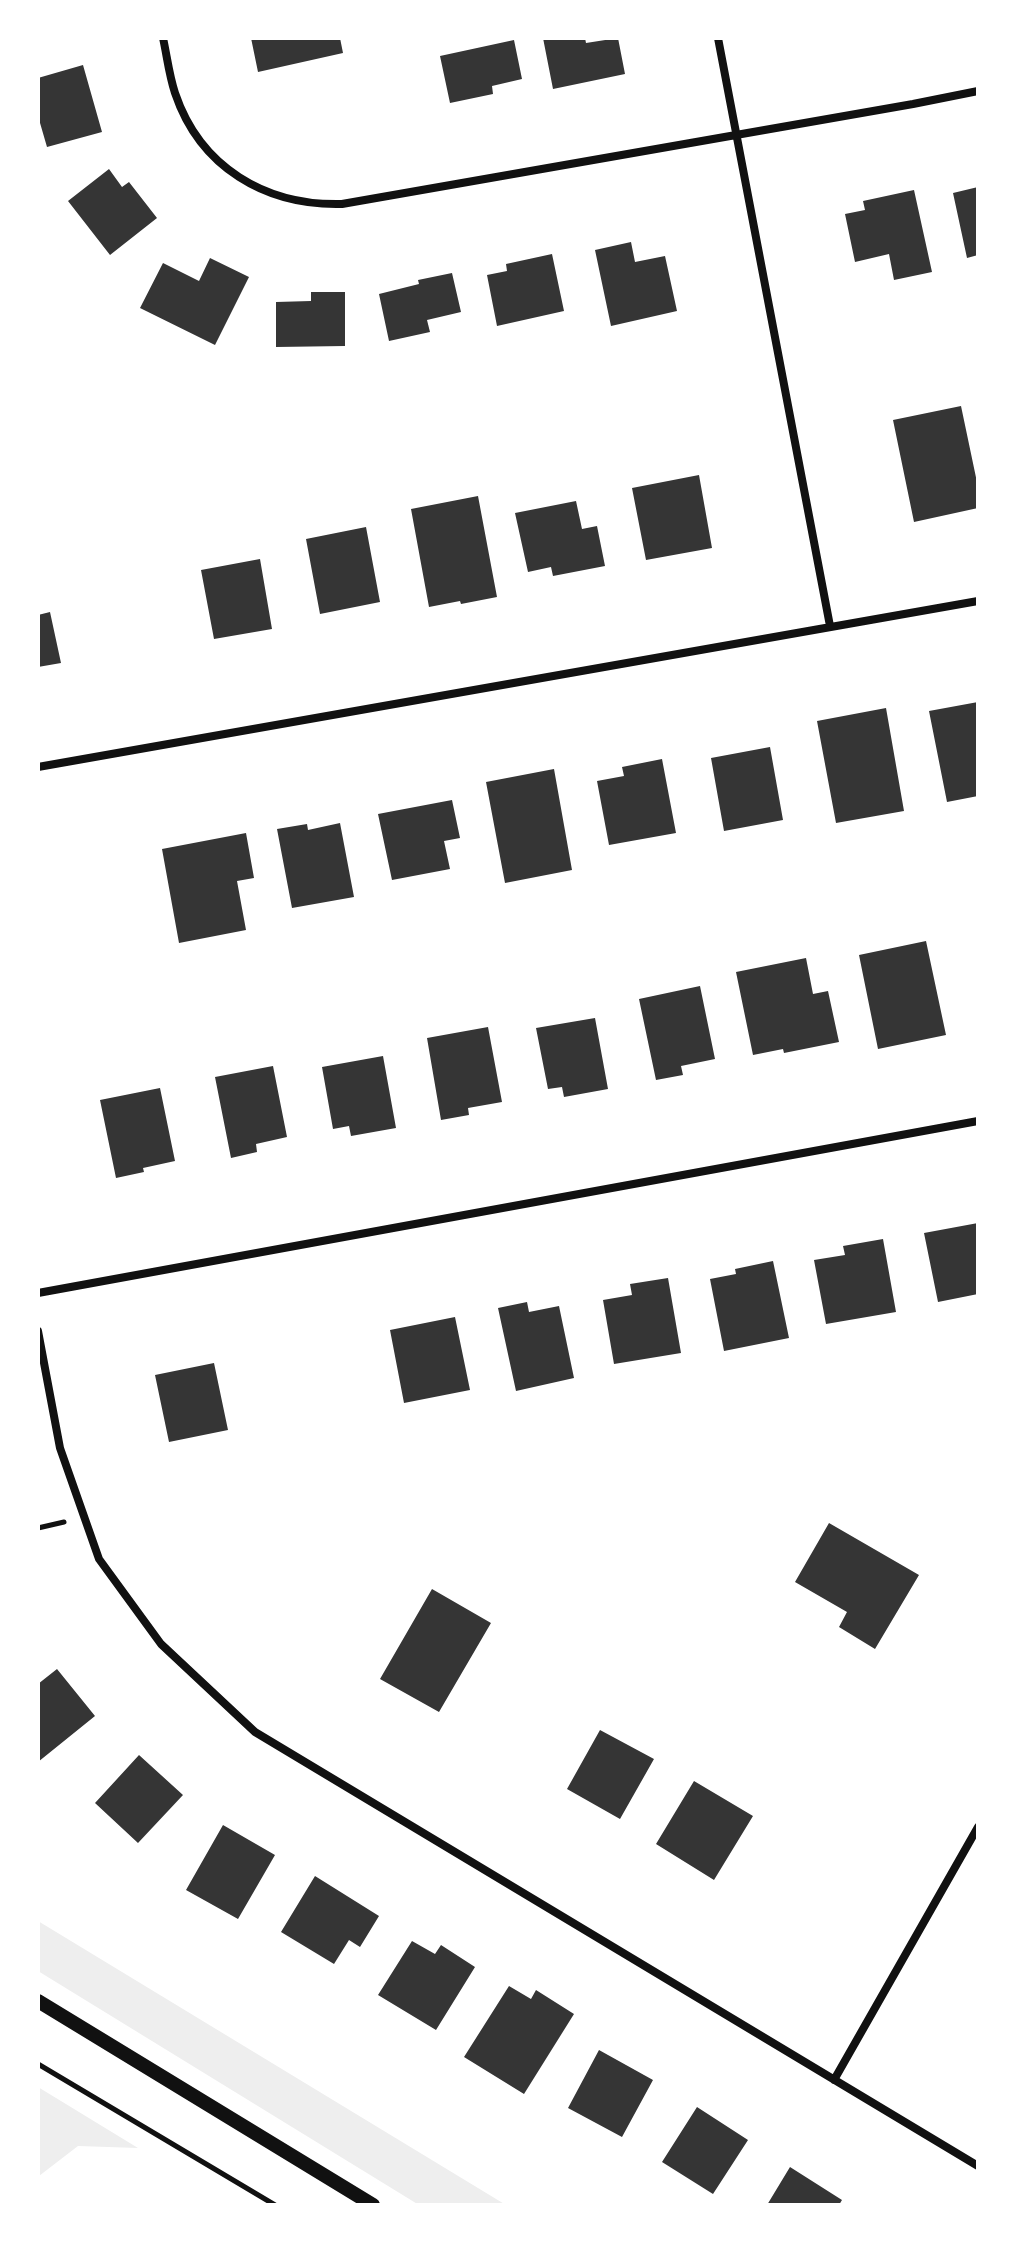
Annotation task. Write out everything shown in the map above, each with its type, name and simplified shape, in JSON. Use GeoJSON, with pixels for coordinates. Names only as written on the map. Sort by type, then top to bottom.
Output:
{"type":"FeatureCollection","features":[{"type":"Feature","properties":{"kind":"street"},"geometry":{"type":"LineString","coordinates":[[163,38],[174,91],[188,124],[208,150],[226,168],[260,190],[293,201],[320,205],[342,204],[978,91]]}},
{"type":"Feature","properties":{"kind":"street"},"geometry":{"type":"LineString","coordinates":[[718,38],[830,626]]}},
{"type":"Feature","properties":{"kind":"street"},"geometry":{"type":"LineString","coordinates":[[38,767],[978,601]]}},
{"type":"Feature","properties":{"kind":"street"},"geometry":{"type":"LineString","coordinates":[[38,1293],[978,1121]]}},
{"type":"Feature","properties":{"kind":"street"},"geometry":{"type":"LineString","coordinates":[[38,1331],[60,1448],[99,1559],[161,1644],[255,1732],[978,2166]]}},
{"type":"Feature","properties":{"kind":"street"},"geometry":{"type":"LineString","coordinates":[[834,2080],[978,1827]]}},
{"type":"Feature","properties":{"kind":"street"},"geometry":{"type":"LineString","coordinates":[[38,2001],[373,2205]]}},
{"type":"Feature","properties":{"kind":"path"},"geometry":{"type":"LineString","coordinates":[[38,1528],[46,1527]]}},
{"type":"Feature","properties":{"kind":"path"},"geometry":{"type":"LineString","coordinates":[[38,2064],[275,2205]]}},
{"type":"Feature","properties":{"kind":"shaded area"},"geometry":{"type":"Polygon","coordinates":[[[38,1921],[506,2205],[419,2205],[38,1971],[38,1921]]]}},
{"type":"Feature","properties":{"kind":"shaded area"},"geometry":{"type":"Polygon","coordinates":[[[38,2087],[138,2148],[78,2146],[39,2176],[38,2180],[38,2087]]]}},
{"type":"Feature","properties":{"kind":"building"},"geometry":{"type":"Polygon","coordinates":[[[251,38],[340,38],[343,53],[258,72],[251,38]]]}},
{"type":"Feature","properties":{"kind":"building"},"geometry":{"type":"Polygon","coordinates":[[[543,38],[585,38],[586,43],[618,38],[625,74],[553,89],[543,38]]]}},
{"type":"Feature","properties":{"kind":"building"},"geometry":{"type":"Polygon","coordinates":[[[514,40],[522,79],[492,86],[493,94],[450,103],[440,56],[514,40]]]}},
{"type":"Feature","properties":{"kind":"building"},"geometry":{"type":"Polygon","coordinates":[[[83,65],[102,132],[47,147],[38,116],[38,78],[83,65]]]}},
{"type":"Feature","properties":{"kind":"building"},"geometry":{"type":"Polygon","coordinates":[[[109,169],[122,187],[129,182],[157,218],[110,255],[68,201],[109,169]]]}},
{"type":"Feature","properties":{"kind":"building"},"geometry":{"type":"Polygon","coordinates":[[[978,187],[978,255],[967,258],[953,193],[978,187]]]}},
{"type":"Feature","properties":{"kind":"building"},"geometry":{"type":"Polygon","coordinates":[[[914,190],[932,272],[894,280],[889,254],[855,262],[845,214],[865,210],[863,201],[914,190]]]}},
{"type":"Feature","properties":{"kind":"building"},"geometry":{"type":"Polygon","coordinates":[[[631,242],[635,262],[665,256],[677,311],[611,326],[595,250],[631,242]]]}},
{"type":"Feature","properties":{"kind":"building"},"geometry":{"type":"Polygon","coordinates":[[[552,254],[564,311],[497,326],[487,275],[507,271],[506,264],[552,254]]]}},
{"type":"Feature","properties":{"kind":"building"},"geometry":{"type":"Polygon","coordinates":[[[210,258],[249,277],[215,345],[140,308],[163,263],[199,281],[210,258]]]}},
{"type":"Feature","properties":{"kind":"building"},"geometry":{"type":"Polygon","coordinates":[[[452,273],[461,312],[427,320],[430,332],[389,341],[379,294],[419,284],[418,280],[452,273]]]}},
{"type":"Feature","properties":{"kind":"building"},"geometry":{"type":"Polygon","coordinates":[[[311,292],[345,292],[345,346],[276,347],[276,302],[311,301],[311,292]]]}},
{"type":"Feature","properties":{"kind":"building"},"geometry":{"type":"Polygon","coordinates":[[[961,406],[978,487],[978,508],[914,522],[893,420],[961,406]]]}},
{"type":"Feature","properties":{"kind":"building"},"geometry":{"type":"Polygon","coordinates":[[[699,475],[712,548],[646,560],[632,488],[699,475]]]}},
{"type":"Feature","properties":{"kind":"building"},"geometry":{"type":"Polygon","coordinates":[[[478,496],[497,597],[429,607],[411,509],[478,496]]]}},
{"type":"Feature","properties":{"kind":"building"},"geometry":{"type":"Polygon","coordinates":[[[576,501],[582,529],[597,526],[605,566],[553,576],[551,567],[528,572],[515,513],[576,501]]]}},
{"type":"Feature","properties":{"kind":"building"},"geometry":{"type":"Polygon","coordinates":[[[366,527],[380,602],[320,614],[306,539],[366,527]]]}},
{"type":"Feature","properties":{"kind":"building"},"geometry":{"type":"Polygon","coordinates":[[[260,559],[272,629],[214,639],[201,570],[260,559]]]}},
{"type":"Feature","properties":{"kind":"building"},"geometry":{"type":"Polygon","coordinates":[[[50,612],[61,663],[38,667],[38,615],[50,612]]]}},
{"type":"Feature","properties":{"kind":"building"},"geometry":{"type":"Polygon","coordinates":[[[978,702],[978,796],[947,802],[929,711],[978,702]]]}},
{"type":"Feature","properties":{"kind":"building"},"geometry":{"type":"Polygon","coordinates":[[[886,708],[904,811],[836,823],[817,721],[886,708]]]}},
{"type":"Feature","properties":{"kind":"building"},"geometry":{"type":"Polygon","coordinates":[[[770,747],[783,820],[724,831],[711,758],[770,747]]]}},
{"type":"Feature","properties":{"kind":"building"},"geometry":{"type":"Polygon","coordinates":[[[662,759],[676,833],[609,845],[597,781],[624,776],[622,767],[662,759]]]}},
{"type":"Feature","properties":{"kind":"building"},"geometry":{"type":"Polygon","coordinates":[[[554,769],[572,870],[505,883],[486,782],[554,769]]]}},
{"type":"Feature","properties":{"kind":"building"},"geometry":{"type":"Polygon","coordinates":[[[452,800],[460,838],[444,841],[450,869],[392,880],[378,814],[452,800]]]}},
{"type":"Feature","properties":{"kind":"building"},"geometry":{"type":"Polygon","coordinates":[[[340,823],[354,897],[292,908],[277,829],[307,824],[308,830],[340,823]]]}},
{"type":"Feature","properties":{"kind":"building"},"geometry":{"type":"Polygon","coordinates":[[[246,833],[254,878],[237,881],[246,930],[179,943],[162,849],[246,833]]]}},
{"type":"Feature","properties":{"kind":"building"},"geometry":{"type":"Polygon","coordinates":[[[926,941],[946,1035],[878,1049],[859,955],[926,941]]]}},
{"type":"Feature","properties":{"kind":"building"},"geometry":{"type":"Polygon","coordinates":[[[806,958],[813,994],[828,991],[839,1042],[784,1053],[783,1049],[753,1055],[736,972],[806,958]]]}},
{"type":"Feature","properties":{"kind":"building"},"geometry":{"type":"Polygon","coordinates":[[[700,986],[715,1059],[681,1066],[683,1075],[656,1080],[639,999],[700,986]]]}},
{"type":"Feature","properties":{"kind":"building"},"geometry":{"type":"Polygon","coordinates":[[[595,1018],[608,1089],[564,1097],[562,1087],[548,1089],[536,1028],[595,1018]]]}},
{"type":"Feature","properties":{"kind":"building"},"geometry":{"type":"Polygon","coordinates":[[[488,1027],[502,1102],[468,1108],[469,1115],[441,1120],[427,1038],[488,1027]]]}},
{"type":"Feature","properties":{"kind":"building"},"geometry":{"type":"Polygon","coordinates":[[[383,1056],[396,1128],[351,1136],[349,1126],[333,1129],[322,1067],[383,1056]]]}},
{"type":"Feature","properties":{"kind":"building"},"geometry":{"type":"Polygon","coordinates":[[[273,1066],[287,1137],[256,1144],[257,1152],[231,1158],[215,1077],[273,1066]]]}},
{"type":"Feature","properties":{"kind":"building"},"geometry":{"type":"Polygon","coordinates":[[[160,1088],[175,1161],[116,1178],[100,1100],[160,1088]]]}},
{"type":"Feature","properties":{"kind":"building"},"geometry":{"type":"Polygon","coordinates":[[[978,1223],[978,1294],[938,1302],[924,1233],[978,1223]]]}},
{"type":"Feature","properties":{"kind":"building"},"geometry":{"type":"Polygon","coordinates":[[[883,1239],[896,1312],[826,1324],[814,1260],[845,1255],[843,1246],[883,1239]]]}},
{"type":"Feature","properties":{"kind":"building"},"geometry":{"type":"Polygon","coordinates":[[[773,1261],[789,1338],[724,1351],[710,1279],[736,1274],[735,1269],[773,1261]]]}},
{"type":"Feature","properties":{"kind":"building"},"geometry":{"type":"Polygon","coordinates":[[[668,1278],[681,1353],[614,1364],[603,1300],[632,1295],[630,1284],[668,1278]]]}},
{"type":"Feature","properties":{"kind":"building"},"geometry":{"type":"Polygon","coordinates":[[[527,1302],[529,1312],[559,1306],[574,1378],[516,1391],[498,1308],[527,1302]]]}},
{"type":"Feature","properties":{"kind":"building"},"geometry":{"type":"Polygon","coordinates":[[[455,1317],[470,1390],[404,1403],[390,1330],[455,1317]]]}},
{"type":"Feature","properties":{"kind":"building"},"geometry":{"type":"Polygon","coordinates":[[[214,1363],[228,1430],[169,1442],[155,1375],[214,1363]]]}},
{"type":"Feature","properties":{"kind":"building"},"geometry":{"type":"Polygon","coordinates":[[[829,1523],[919,1575],[875,1649],[839,1627],[847,1612],[795,1582],[829,1523]]]}},
{"type":"Feature","properties":{"kind":"building"},"geometry":{"type":"Polygon","coordinates":[[[432,1589],[491,1623],[439,1712],[380,1679],[432,1589]]]}},
{"type":"Feature","properties":{"kind":"building"},"geometry":{"type":"Polygon","coordinates":[[[57,1669],[95,1716],[38,1762],[38,1684],[57,1669]]]}},
{"type":"Feature","properties":{"kind":"building"},"geometry":{"type":"Polygon","coordinates":[[[600,1730],[654,1759],[620,1819],[567,1789],[600,1730]]]}},
{"type":"Feature","properties":{"kind":"building"},"geometry":{"type":"Polygon","coordinates":[[[139,1755],[183,1795],[138,1843],[95,1803],[139,1755]]]}},
{"type":"Feature","properties":{"kind":"building"},"geometry":{"type":"Polygon","coordinates":[[[694,1781],[753,1816],[714,1880],[656,1844],[694,1781]]]}},
{"type":"Feature","properties":{"kind":"building"},"geometry":{"type":"Polygon","coordinates":[[[223,1825],[275,1855],[238,1919],[186,1890],[223,1825]]]}},
{"type":"Feature","properties":{"kind":"building"},"geometry":{"type":"Polygon","coordinates":[[[315,1876],[379,1916],[360,1947],[349,1940],[334,1964],[281,1932],[315,1876]]]}},
{"type":"Feature","properties":{"kind":"building"},"geometry":{"type":"Polygon","coordinates":[[[412,1941],[435,1954],[441,1945],[475,1967],[436,2030],[378,1995],[412,1941]]]}},
{"type":"Feature","properties":{"kind":"building"},"geometry":{"type":"Polygon","coordinates":[[[509,1986],[531,1999],[536,1990],[574,2014],[524,2094],[464,2057],[509,1986]]]}},
{"type":"Feature","properties":{"kind":"building"},"geometry":{"type":"Polygon","coordinates":[[[599,2050],[653,2080],[622,2137],[568,2108],[599,2050]]]}},
{"type":"Feature","properties":{"kind":"building"},"geometry":{"type":"Polygon","coordinates":[[[697,2107],[748,2140],[713,2194],[662,2162],[697,2107]]]}},
{"type":"Feature","properties":{"kind":"building"},"geometry":{"type":"Polygon","coordinates":[[[790,2167],[842,2200],[839,2205],[767,2205],[790,2167]]]}}]}
